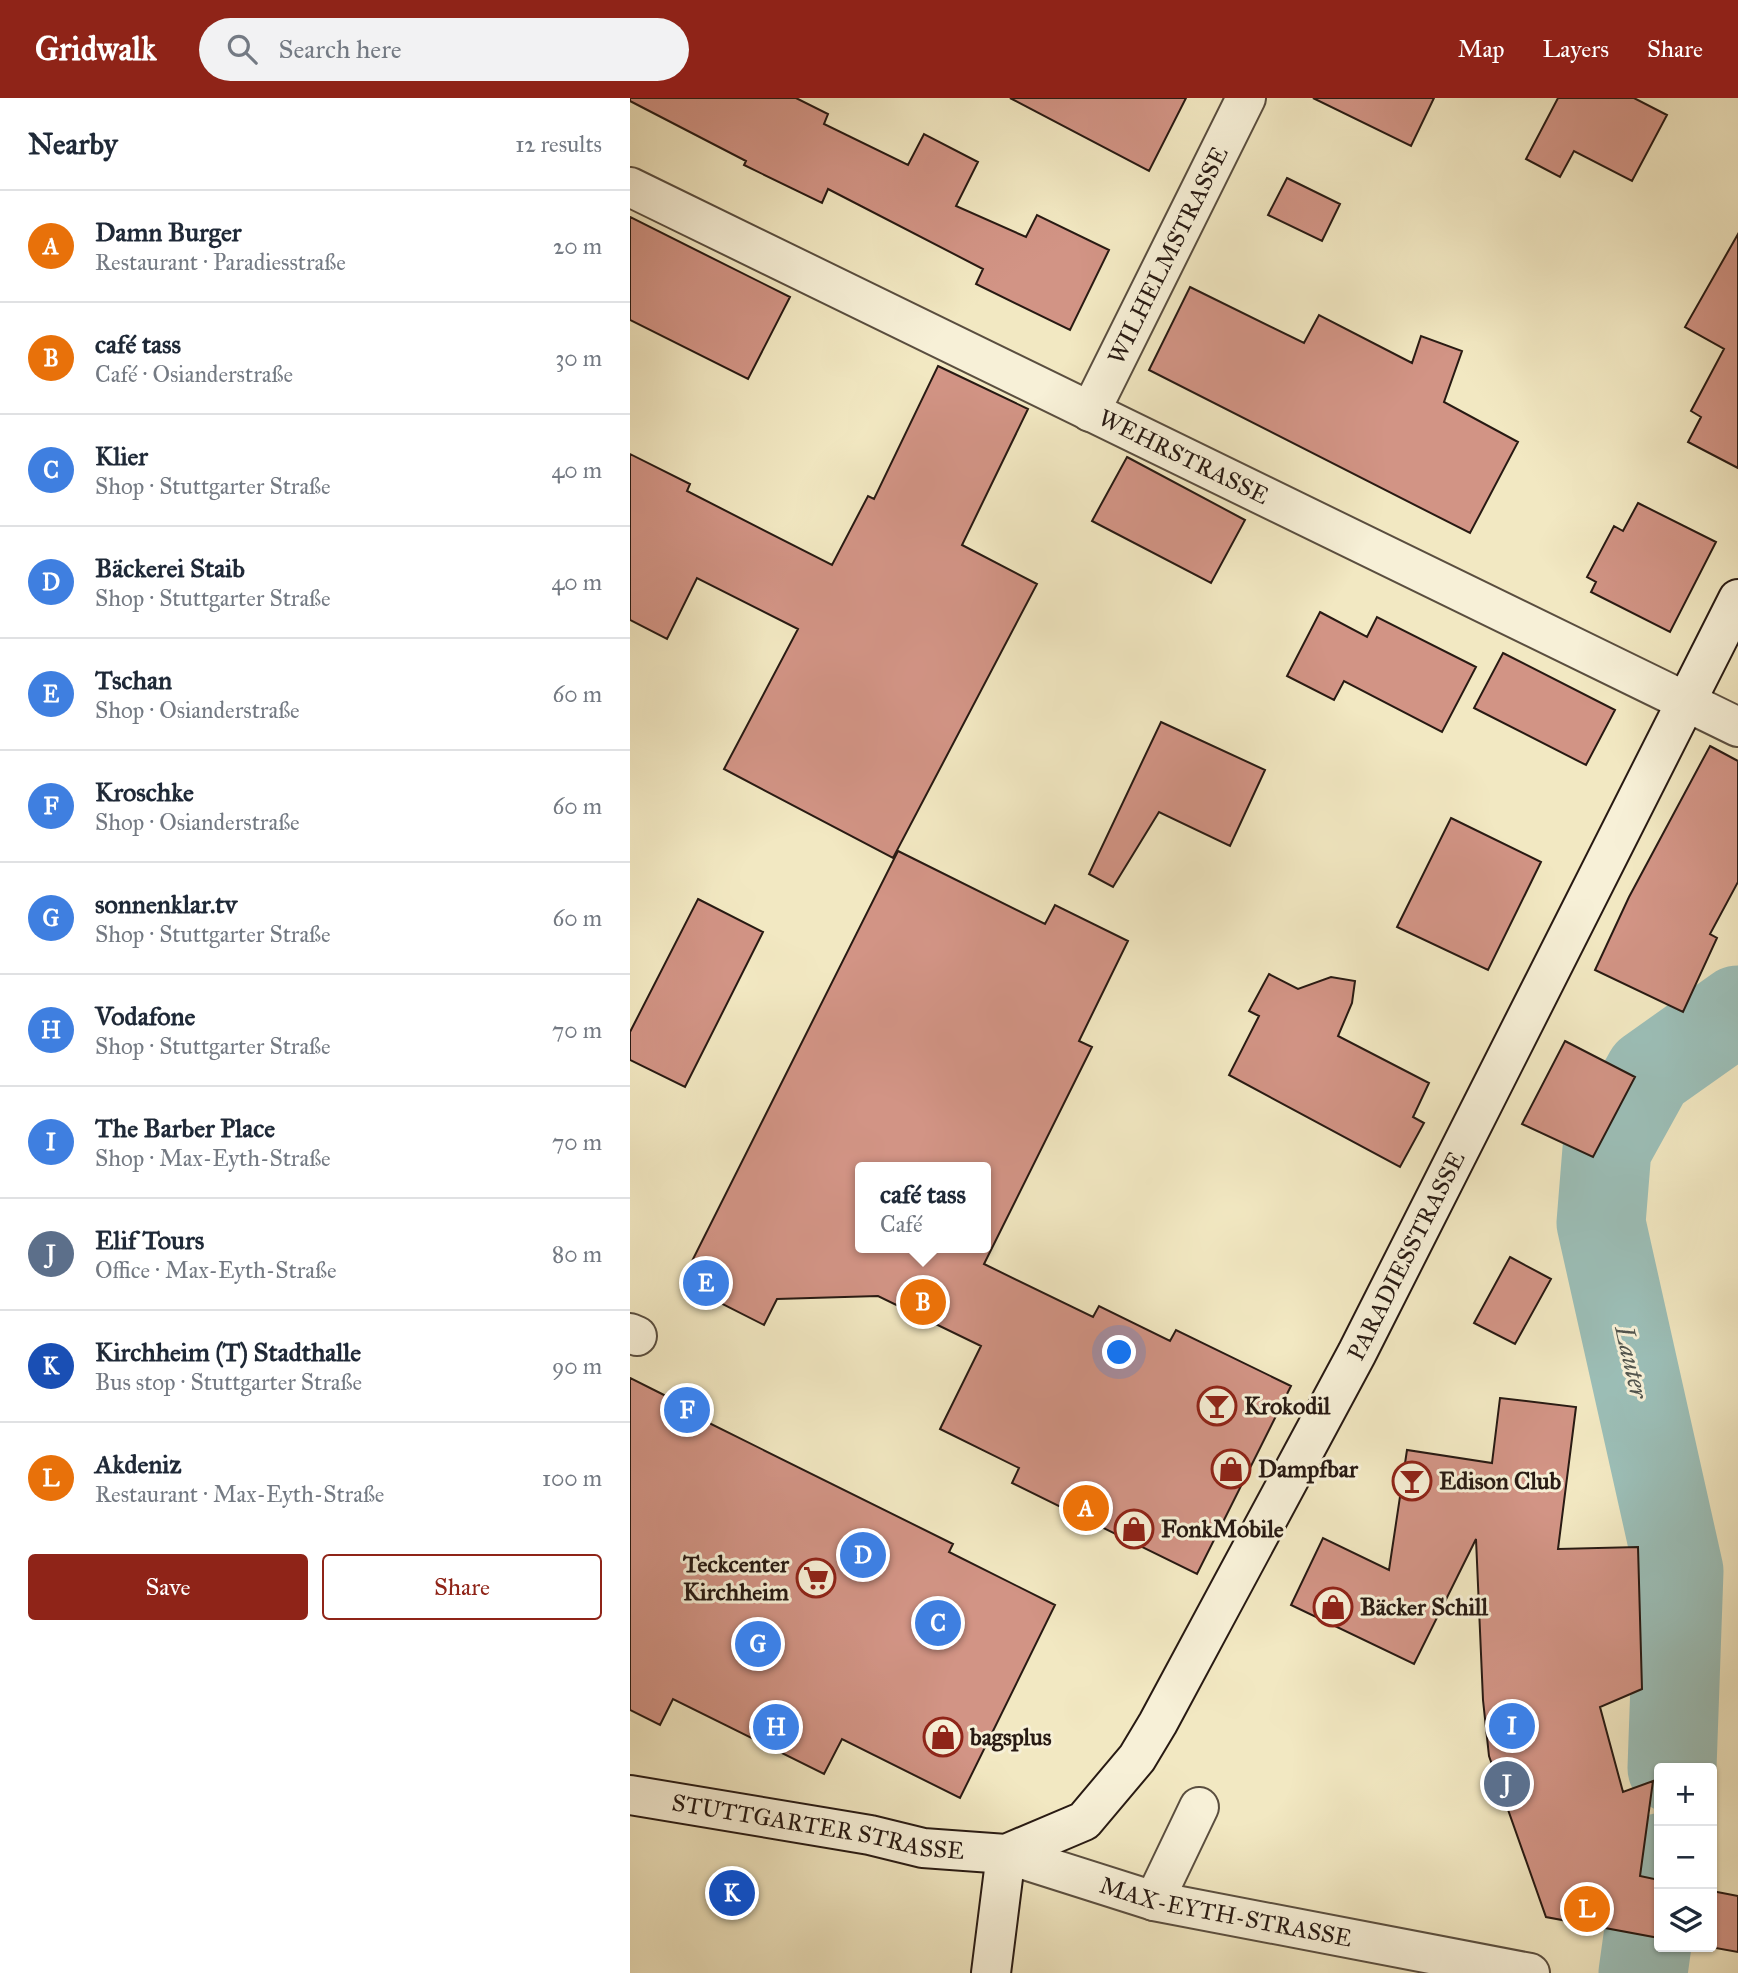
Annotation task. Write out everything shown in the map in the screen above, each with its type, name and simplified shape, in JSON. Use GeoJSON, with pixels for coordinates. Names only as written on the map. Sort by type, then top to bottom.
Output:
{"type":"FeatureCollection","features":[{"type":"Feature","properties":{"kind":"street","name":"WILHELMSTRASSE"},"geometry":{"type":"LineString","coordinates":[[1090,412],[1246,98]]}},
{"type":"Feature","properties":{"kind":"street","name":"WEHRSTRASSE"},"geometry":{"type":"LineString","coordinates":[[630,187],[1738,727]]}},
{"type":"Feature","properties":{"kind":"street","name":"PARADIESSTRASSE"},"geometry":{"type":"LineString","coordinates":[[1006,1854],[1084,1821],[1137,1758],[1158,1723],[1357,1353],[1684,701],[1738,599]]}},
{"type":"Feature","properties":{"kind":"street","name":"STUTTGARTER STRASSE"},"geometry":{"type":"LineString","coordinates":[[630,1796],[870,1835],[923,1848],[1006,1854]]}},
{"type":"Feature","properties":{"kind":"street"},"geometry":{"type":"LineString","coordinates":[[1154,1901],[1199,1807]]}},
{"type":"Feature","properties":{"kind":"street","name":"MAX-EYTH-STRASSE"},"geometry":{"type":"LineString","coordinates":[[1006,1854],[1154,1901],[1530,1973]]}},
{"type":"Feature","properties":{"kind":"street"},"geometry":{"type":"LineString","coordinates":[[991,1973],[1006,1854]]}},
{"type":"Feature","properties":{"kind":"building"},"geometry":{"type":"Polygon","coordinates":[[[630,98],[796,98],[828,114],[824,124],[908,165],[924,134],[978,162],[956,206],[1026,237],[1037,215],[1109,250],[1070,330],[976,284],[983,269],[828,189],[822,203],[744,165],[746,161],[630,101],[630,98]]]}},
{"type":"Feature","properties":{"kind":"building"},"geometry":{"type":"Polygon","coordinates":[[[1010,98],[1186,98],[1149,171],[1010,98]]]}},
{"type":"Feature","properties":{"kind":"building"},"geometry":{"type":"Polygon","coordinates":[[[1313,98],[1434,98],[1411,146],[1313,98]]]}},
{"type":"Feature","properties":{"kind":"building"},"geometry":{"type":"Polygon","coordinates":[[[1558,98],[1634,98],[1667,115],[1632,181],[1574,151],[1560,177],[1526,159],[1558,98]]]}},
{"type":"Feature","properties":{"kind":"building"},"geometry":{"type":"Polygon","coordinates":[[[1287,178],[1340,204],[1322,241],[1268,215],[1287,178]]]}},
{"type":"Feature","properties":{"kind":"building"},"geometry":{"type":"Polygon","coordinates":[[[630,217],[790,297],[748,379],[630,320],[630,217]]]}},
{"type":"Feature","properties":{"kind":"building"},"geometry":{"type":"Polygon","coordinates":[[[1738,234],[1738,468],[1688,442],[1701,417],[1691,411],[1724,349],[1685,327],[1738,234]]]}},
{"type":"Feature","properties":{"kind":"building"},"geometry":{"type":"Polygon","coordinates":[[[1190,287],[1304,343],[1319,315],[1412,363],[1421,336],[1462,351],[1444,402],[1518,442],[1470,533],[1149,370],[1190,287]]]}},
{"type":"Feature","properties":{"kind":"building"},"geometry":{"type":"Polygon","coordinates":[[[938,366],[1028,409],[962,545],[1037,584],[893,858],[724,769],[798,629],[697,578],[667,639],[630,620],[630,454],[690,484],[687,491],[832,565],[868,496],[874,499],[938,366]]]}},
{"type":"Feature","properties":{"kind":"building"},"geometry":{"type":"Polygon","coordinates":[[[1127,457],[1245,520],[1211,583],[1092,521],[1127,457]]]}},
{"type":"Feature","properties":{"kind":"building"},"geometry":{"type":"Polygon","coordinates":[[[1638,503],[1716,542],[1670,632],[1591,592],[1596,582],[1587,577],[1614,526],[1623,531],[1638,503]]]}},
{"type":"Feature","properties":{"kind":"building"},"geometry":{"type":"Polygon","coordinates":[[[1320,612],[1367,637],[1377,617],[1476,667],[1442,732],[1344,681],[1334,700],[1287,676],[1320,612]]]}},
{"type":"Feature","properties":{"kind":"building"},"geometry":{"type":"Polygon","coordinates":[[[1503,653],[1615,710],[1586,765],[1474,708],[1503,653]]]}},
{"type":"Feature","properties":{"kind":"building"},"geometry":{"type":"Polygon","coordinates":[[[1161,722],[1265,770],[1230,846],[1159,812],[1113,887],[1089,874],[1161,722]]]}},
{"type":"Feature","properties":{"kind":"building"},"geometry":{"type":"Polygon","coordinates":[[[1710,746],[1738,761],[1738,882],[1710,934],[1717,938],[1683,1012],[1595,970],[1629,897],[1710,746]]]}},
{"type":"Feature","properties":{"kind":"building"},"geometry":{"type":"Polygon","coordinates":[[[1451,818],[1541,862],[1488,970],[1397,927],[1451,818]]]}},
{"type":"Feature","properties":{"kind":"building"},"geometry":{"type":"Polygon","coordinates":[[[898,851],[1045,924],[1055,905],[1128,941],[1079,1041],[1092,1047],[991,1250],[991,1162],[855,1162],[855,1253],[989,1253],[984,1264],[1093,1317],[1099,1306],[1170,1341],[1176,1330],[1291,1386],[1197,1574],[1012,1483],[1019,1468],[940,1429],[981,1346],[878,1296],[777,1299],[764,1325],[681,1283],[898,851]]]}},
{"type":"Feature","properties":{"kind":"building"},"geometry":{"type":"Polygon","coordinates":[[[698,899],[763,932],[685,1087],[630,1060],[630,1032],[698,899]]]}},
{"type":"Feature","properties":{"kind":"building"},"geometry":{"type":"Polygon","coordinates":[[[1269,974],[1298,989],[1331,977],[1355,981],[1352,1003],[1338,1036],[1429,1083],[1413,1117],[1424,1123],[1400,1167],[1229,1075],[1259,1016],[1249,1011],[1269,974]]]}},
{"type":"Feature","properties":{"kind":"building"},"geometry":{"type":"Polygon","coordinates":[[[1565,1041],[1635,1077],[1593,1157],[1522,1124],[1565,1041]]]}},
{"type":"Feature","properties":{"kind":"building"},"geometry":{"type":"Polygon","coordinates":[[[1510,1257],[1551,1279],[1515,1344],[1474,1323],[1510,1257]]]}},
{"type":"Feature","properties":{"kind":"building","name":"Teckcenter Kirchheim"},"geometry":{"type":"Polygon","coordinates":[[[630,1378],[672,1399],[675,1391],[709,1408],[703,1420],[953,1544],[949,1552],[1055,1605],[960,1798],[842,1739],[824,1774],[673,1699],[660,1725],[630,1710],[630,1378]]]}},
{"type":"Feature","properties":{"kind":"building"},"geometry":{"type":"Polygon","coordinates":[[[1500,1398],[1576,1407],[1558,1549],[1638,1547],[1642,1689],[1600,1707],[1623,1792],[1653,1781],[1640,1876],[1654,1879],[1654,1937],[1546,1917],[1489,1756],[1483,1700],[1476,1539],[1414,1664],[1291,1605],[1323,1538],[1389,1570],[1407,1450],[1492,1463],[1500,1398]]]}},
{"type":"Feature","properties":{"kind":"building"},"geometry":{"type":"Polygon","coordinates":[[[1717,1892],[1738,1896],[1738,1952],[1717,1948],[1717,1892]]]}},
{"type":"Feature","properties":{"kind":"waterway","name":"Lauter"},"geometry":{"type":"LineString","coordinates":[[1672,1763],[1679,1571],[1601,1223],[1607,1149],[1649,1073],[1738,1010]]}},
{"type":"Feature","properties":{"kind":"waterway","name":"Lauter"},"geometry":{"type":"LineString","coordinates":[[1643,1973],[1655,1889]]}},
{"type":"Feature","properties":{"kind":"place","name":"Tschan"},"geometry":{"type":"Point","coordinates":[706,1283]}},
{"type":"Feature","properties":{"kind":"place","name":"café tass"},"geometry":{"type":"Point","coordinates":[923,1302]}},
{"type":"Feature","properties":{"kind":"place","name":"Krokodil"},"geometry":{"type":"Point","coordinates":[1217,1406]}},
{"type":"Feature","properties":{"kind":"place","name":"Kroschke"},"geometry":{"type":"Point","coordinates":[687,1410]}},
{"type":"Feature","properties":{"kind":"place","name":"Dampfbar"},"geometry":{"type":"Point","coordinates":[1231,1469]}},
{"type":"Feature","properties":{"kind":"place","name":"Edison Club"},"geometry":{"type":"Point","coordinates":[1412,1481]}},
{"type":"Feature","properties":{"kind":"place","name":"Damn Burger"},"geometry":{"type":"Point","coordinates":[1086,1508]}},
{"type":"Feature","properties":{"kind":"place","name":"FonkMobile"},"geometry":{"type":"Point","coordinates":[1134,1529]}},
{"type":"Feature","properties":{"kind":"place","name":"Bäckerei Staib"},"geometry":{"type":"Point","coordinates":[863,1555]}},
{"type":"Feature","properties":{"kind":"place","name":"Teckcenter Kirchheim"},"geometry":{"type":"Point","coordinates":[816,1578]}},
{"type":"Feature","properties":{"kind":"place","name":"Bäcker Schill"},"geometry":{"type":"Point","coordinates":[1333,1607]}},
{"type":"Feature","properties":{"kind":"place","name":"Klier"},"geometry":{"type":"Point","coordinates":[938,1623]}},
{"type":"Feature","properties":{"kind":"place","name":"sonnenklar.tv"},"geometry":{"type":"Point","coordinates":[758,1644]}},
{"type":"Feature","properties":{"kind":"place","name":"The Barber Place"},"geometry":{"type":"Point","coordinates":[1512,1726]}},
{"type":"Feature","properties":{"kind":"place","name":"Vodafone"},"geometry":{"type":"Point","coordinates":[776,1727]}},
{"type":"Feature","properties":{"kind":"place","name":"bagsplus"},"geometry":{"type":"Point","coordinates":[943,1737]}},
{"type":"Feature","properties":{"kind":"place","name":"Elif Tours"},"geometry":{"type":"Point","coordinates":[1507,1784]}},
{"type":"Feature","properties":{"kind":"place","name":"Kirchheim (T) Stadthalle"},"geometry":{"type":"Point","coordinates":[732,1893]}},
{"type":"Feature","properties":{"kind":"place","name":"Akdeniz"},"geometry":{"type":"Point","coordinates":[1587,1909]}}]}
